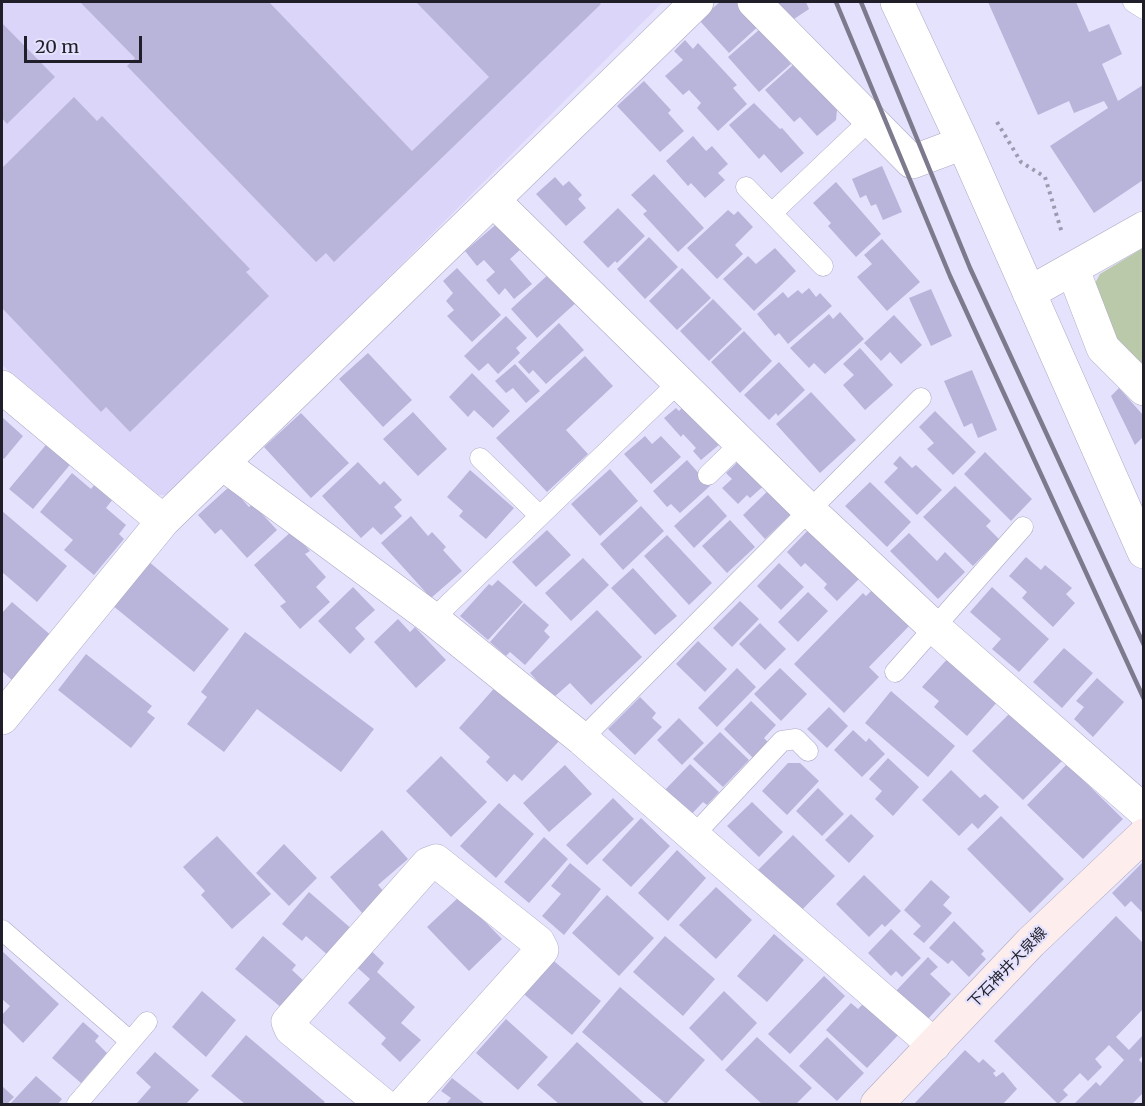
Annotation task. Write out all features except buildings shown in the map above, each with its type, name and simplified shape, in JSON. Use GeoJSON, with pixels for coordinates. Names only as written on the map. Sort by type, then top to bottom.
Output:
{"type":"FeatureCollection","features":[{"type":"Feature","properties":{"kind":"main road","name":"下石神井大泉線"},"geometry":{"type":"LineString","coordinates":[[877,1104],[1031,942],[1143,835]]}},
{"type":"Feature","properties":{"kind":"street"},"geometry":{"type":"LineString","coordinates":[[4,708],[163,521],[697,2]]}},
{"type":"Feature","properties":{"kind":"street"},"geometry":{"type":"LineString","coordinates":[[754,2],[912,162],[963,143]]}},
{"type":"Feature","properties":{"kind":"street"},"geometry":{"type":"LineString","coordinates":[[897,2],[963,143],[1143,552]]}},
{"type":"Feature","properties":{"kind":"street"},"geometry":{"type":"LineString","coordinates":[[494,201],[808,509],[933,627],[1143,811]]}},
{"type":"Feature","properties":{"kind":"street"},"geometry":{"type":"LineString","coordinates":[[1029,293],[1073,270],[1143,228]]}},
{"type":"Feature","properties":{"kind":"street"},"geometry":{"type":"LineString","coordinates":[[1073,270],[1103,348],[1143,389]]}},
{"type":"Feature","properties":{"kind":"street"},"geometry":{"type":"LineString","coordinates":[[2,387],[163,521]]}},
{"type":"Feature","properties":{"kind":"street"},"geometry":{"type":"LineString","coordinates":[[223,464],[433,619],[582,739],[934,1045]]}},
{"type":"Feature","properties":{"kind":"street"},"geometry":{"type":"LineString","coordinates":[[363,1099],[291,1029],[288,1022],[428,864],[436,861],[538,942],[542,950],[404,1104]]}},
{"type":"Feature","properties":{"kind":"lane"},"geometry":{"type":"LineString","coordinates":[[1133,2],[1143,9]]}},
{"type":"Feature","properties":{"kind":"lane"},"geometry":{"type":"LineString","coordinates":[[772,213],[870,120]]}},
{"type":"Feature","properties":{"kind":"lane"},"geometry":{"type":"LineString","coordinates":[[746,187],[823,266]]}},
{"type":"Feature","properties":{"kind":"lane"},"geometry":{"type":"LineString","coordinates":[[433,619],[679,382]]}},
{"type":"Feature","properties":{"kind":"lane"},"geometry":{"type":"LineString","coordinates":[[582,739],[808,509],[921,398]]}},
{"type":"Feature","properties":{"kind":"lane"},"geometry":{"type":"LineString","coordinates":[[708,475],[741,443]]}},
{"type":"Feature","properties":{"kind":"lane"},"geometry":{"type":"LineString","coordinates":[[480,458],[540,516]]}},
{"type":"Feature","properties":{"kind":"lane"},"geometry":{"type":"LineString","coordinates":[[895,672],[1023,527]]}},
{"type":"Feature","properties":{"kind":"lane"},"geometry":{"type":"LineString","coordinates":[[693,836],[782,741],[796,739],[808,751]]}},
{"type":"Feature","properties":{"kind":"lane"},"geometry":{"type":"LineString","coordinates":[[2,930],[130,1041]]}},
{"type":"Feature","properties":{"kind":"lane"},"geometry":{"type":"LineString","coordinates":[[77,1104],[147,1022]]}},
{"type":"Feature","properties":{"kind":"path"},"geometry":{"type":"LineString","coordinates":[[1021,162],[1045,177],[1073,270]]}},
{"type":"Feature","properties":{"kind":"shaded area"},"geometry":{"type":"Polygon","coordinates":[[[2,2],[663,2],[172,495],[155,495],[2,365],[2,2]]]}},
{"type":"Feature","properties":{"kind":"green space"},"geometry":{"type":"Polygon","coordinates":[[[1143,248],[1143,366],[1118,342],[1094,285],[1100,274],[1143,248]]]}},
{"type":"Feature","properties":{"kind":"railway"},"geometry":{"type":"LineString","coordinates":[[836,2],[950,276],[1144,699]]}},
{"type":"Feature","properties":{"kind":"railway"},"geometry":{"type":"LineString","coordinates":[[861,2],[970,268],[1144,645]]}}]}
